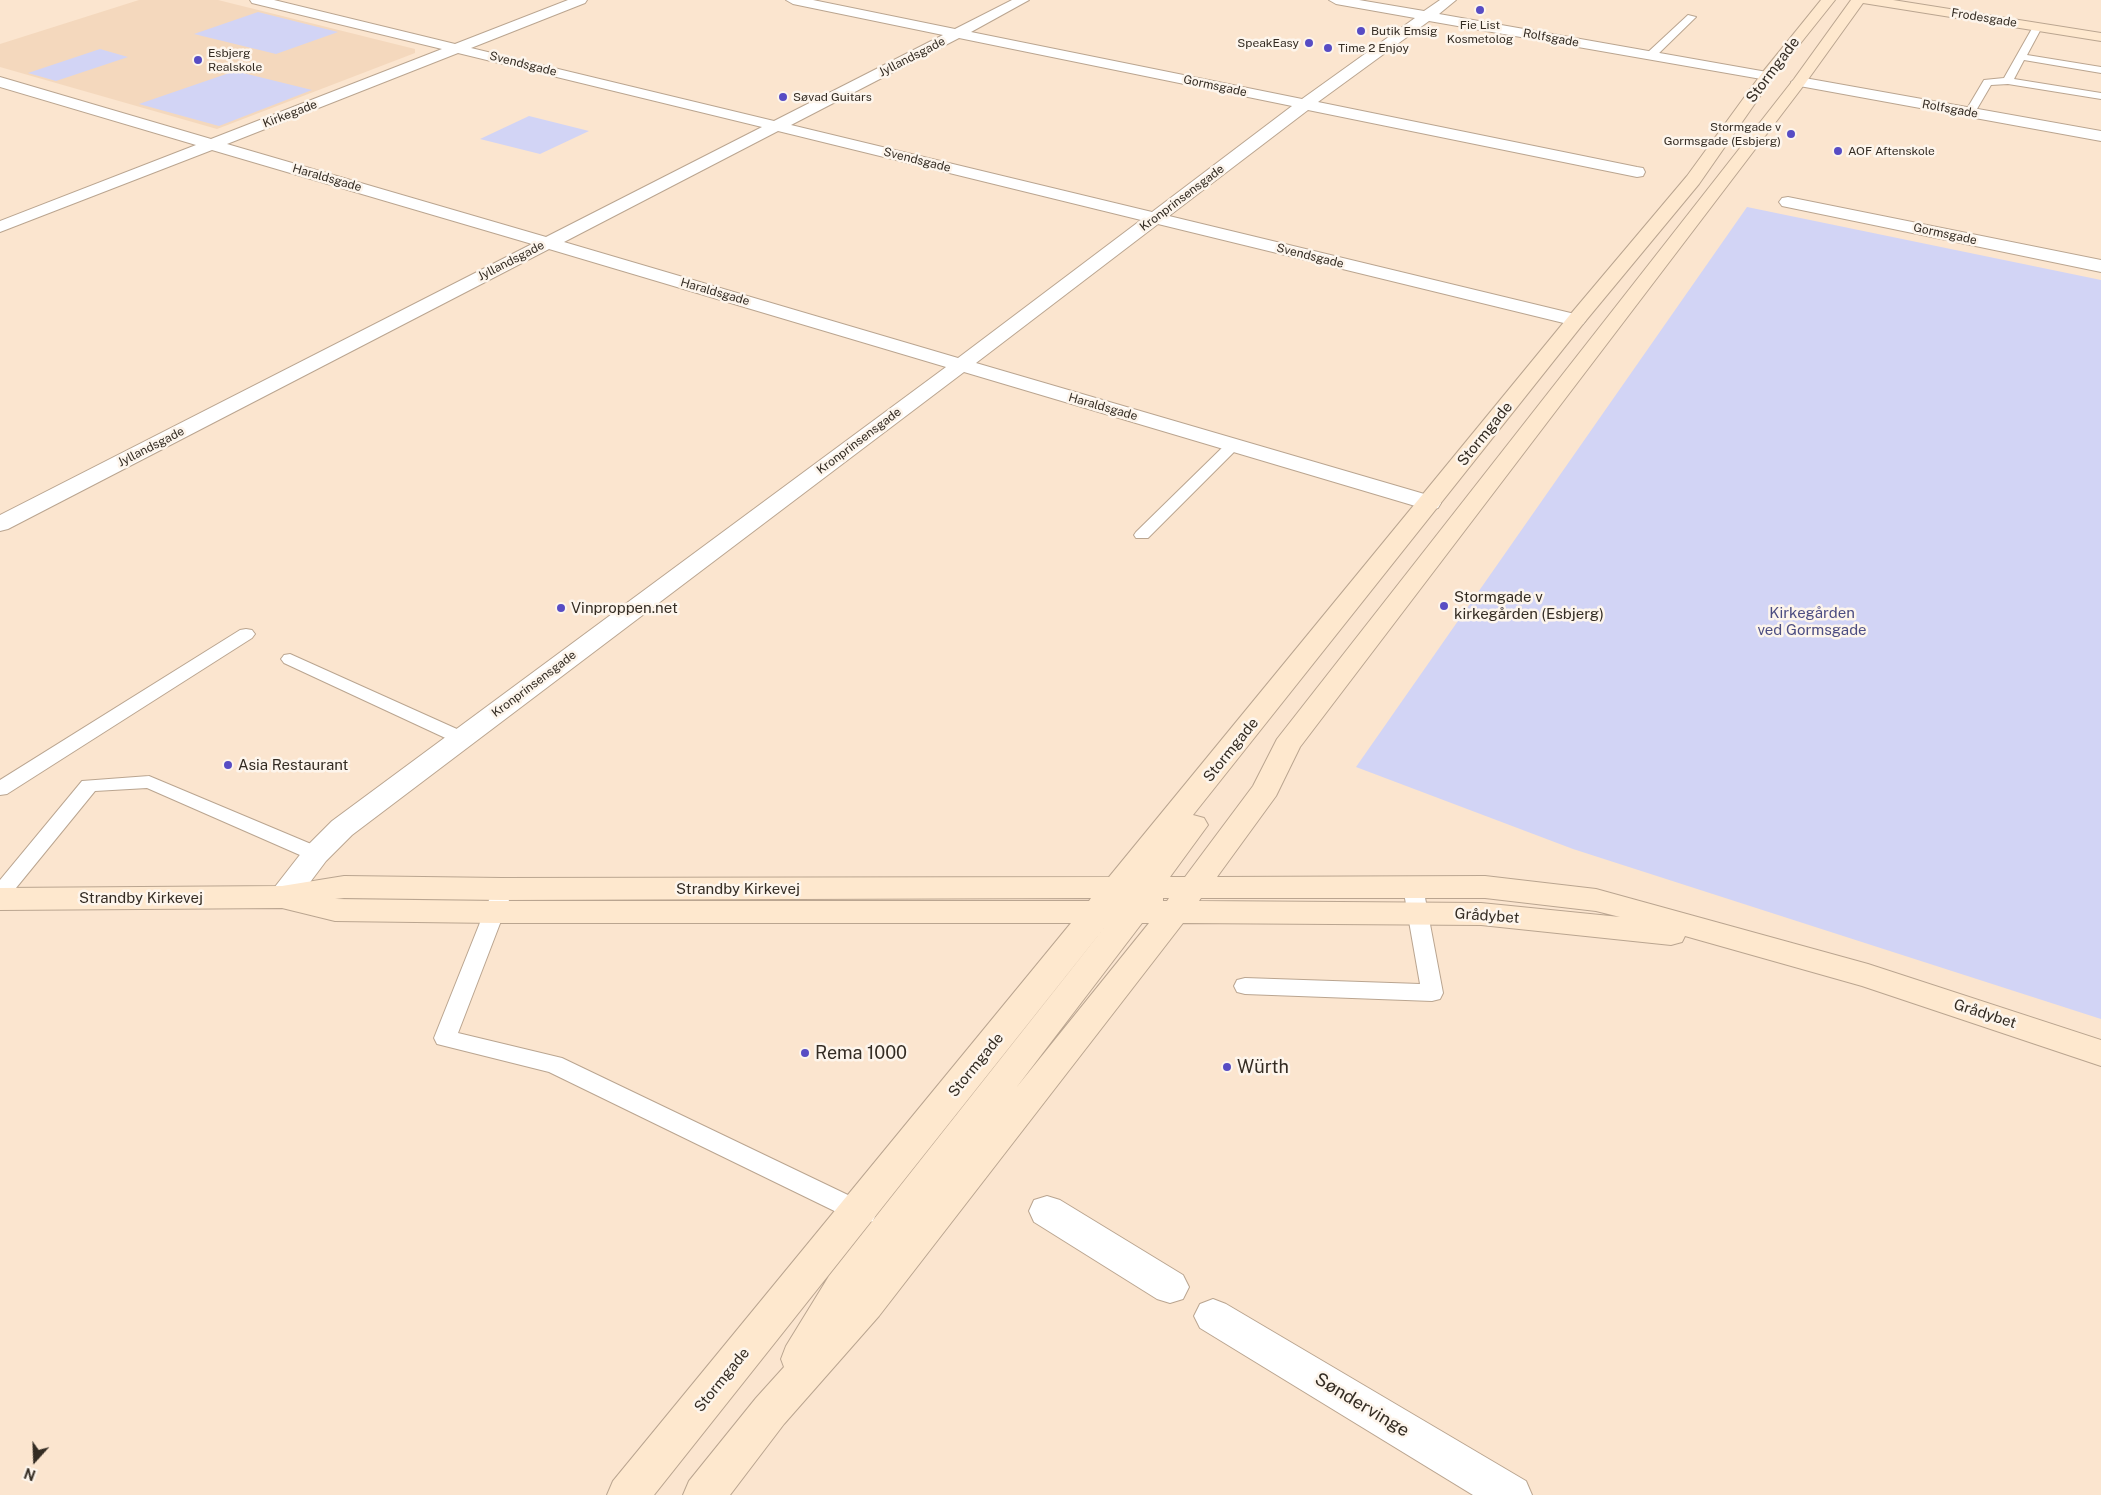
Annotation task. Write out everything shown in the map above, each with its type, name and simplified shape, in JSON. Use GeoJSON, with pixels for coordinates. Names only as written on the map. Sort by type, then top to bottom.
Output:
{"type":"FeatureCollection","features":[{"type":"Feature","properties":{"kind":"street","name":"Svendsgade"},"geometry":{"type":"LineString","coordinates":[[257,0],[1576,320]]}},
{"type":"Feature","properties":{"kind":"street","name":"Kirkegade"},"geometry":{"type":"LineString","coordinates":[[0,227],[580,0]]}},
{"type":"Feature","properties":{"kind":"street","name":"Gormsgade"},"geometry":{"type":"LineString","coordinates":[[798,0],[1637,172]]}},
{"type":"Feature","properties":{"kind":"street","name":"Jyllandsgade"},"geometry":{"type":"LineString","coordinates":[[0,524],[1022,0]]}},
{"type":"Feature","properties":{"kind":"street","name":"Rolfsgade"},"geometry":{"type":"LineString","coordinates":[[1336,0],[1767,76]]}},
{"type":"Feature","properties":{"kind":"street","name":"Kronprinsensgade"},"geometry":{"type":"LineString","coordinates":[[282,897],[316,854],[342,828],[961,365],[1304,105],[1449,0]]}},
{"type":"Feature","properties":{"kind":"street","name":"Stormgade"},"geometry":{"type":"LineString","coordinates":[[628,1495],[858,1210],[1270,728],[1300,664],[1576,320],[1693,180],[1767,76],[1828,0]]}},
{"type":"Feature","properties":{"kind":"street","name":"Stormgade"},"geometry":{"type":"LineString","coordinates":[[704,1495],[770,1411],[866,1304],[902,1235],[1184,899],[1266,789],[1287,745],[1799,82],[1858,0]]}},
{"type":"Feature","properties":{"kind":"street","name":"Frodesgade"},"geometry":{"type":"LineString","coordinates":[[1867,0],[2101,37]]}},
{"type":"Feature","properties":{"kind":"street","name":"Haraldsgade"},"geometry":{"type":"LineString","coordinates":[[0,82],[1430,503]]}},
{"type":"Feature","properties":{"kind":"street","name":"Rolfsgade"},"geometry":{"type":"LineString","coordinates":[[1799,82],[2101,136]]}},
{"type":"Feature","properties":{"kind":"street","name":"Gormsgade"},"geometry":{"type":"LineString","coordinates":[[1788,202],[2101,266]]}},
{"type":"Feature","properties":{"kind":"street","name":"Strandby Kirkevej"},"geometry":{"type":"LineString","coordinates":[[0,899],[282,897],[335,910],[499,901],[1124,900]]}},
{"type":"Feature","properties":{"kind":"street","name":"Grådybet"},"geometry":{"type":"LineString","coordinates":[[1124,900],[1415,900],[1481,914],[1673,934],[1868,976],[2101,1053]]}},
{"type":"Feature","properties":{"kind":"street"},"geometry":{"type":"LineString","coordinates":[[902,1235],[1124,900]]}},
{"type":"Feature","properties":{"kind":"street"},"geometry":{"type":"LineString","coordinates":[[1047,1211],[1170,1287]]}},
{"type":"Feature","properties":{"kind":"street","name":"Søndervinge"},"geometry":{"type":"LineString","coordinates":[[1213,1316],[1511,1495]]}},
{"type":"Feature","properties":{"kind":"lane"},"geometry":{"type":"LineString","coordinates":[[1651,56],[1691,17]]}},
{"type":"Feature","properties":{"kind":"lane"},"geometry":{"type":"LineString","coordinates":[[2008,81],[2037,27]]}},
{"type":"Feature","properties":{"kind":"lane"},"geometry":{"type":"LineString","coordinates":[[2021,57],[2101,70]]}},
{"type":"Feature","properties":{"kind":"lane"},"geometry":{"type":"LineString","coordinates":[[1970,112],[1988,82],[2008,81],[2101,96]]}},
{"type":"Feature","properties":{"kind":"lane"},"geometry":{"type":"LineString","coordinates":[[1142,535],[1233,445]]}},
{"type":"Feature","properties":{"kind":"lane"},"geometry":{"type":"LineString","coordinates":[[0,789],[246,634]]}},
{"type":"Feature","properties":{"kind":"lane"},"geometry":{"type":"LineString","coordinates":[[290,659],[461,738]]}},
{"type":"Feature","properties":{"kind":"lane"},"geometry":{"type":"LineString","coordinates":[[0,894],[90,785],[150,782],[316,854]]}},
{"type":"Feature","properties":{"kind":"lane"},"geometry":{"type":"LineString","coordinates":[[1245,986],[1432,993],[1415,900]]}},
{"type":"Feature","properties":{"kind":"lane"},"geometry":{"type":"LineString","coordinates":[[499,901],[444,1038],[554,1064],[858,1210],[902,1235]]}},
{"type":"Feature","properties":{"kind":"shaded area","name":"Esbjerg Realskole"},"geometry":{"type":"Polygon","coordinates":[[[139,0],[218,0],[415,49],[415,53],[217,129],[0,67],[0,44],[139,0]]]}},
{"type":"Feature","properties":{"kind":"green space"},"geometry":{"type":"Polygon","coordinates":[[[258,12],[338,32],[276,54],[194,34],[258,12]]]}},
{"type":"Feature","properties":{"kind":"green space"},"geometry":{"type":"Polygon","coordinates":[[[100,49],[128,57],[56,81],[28,73],[100,49]]]}},
{"type":"Feature","properties":{"kind":"green space"},"geometry":{"type":"Polygon","coordinates":[[[235,71],[312,90],[219,126],[139,104],[235,71]]]}},
{"type":"Feature","properties":{"kind":"green space"},"geometry":{"type":"Polygon","coordinates":[[[529,116],[589,131],[540,154],[480,139],[529,116]]]}},
{"type":"Feature","properties":{"kind":"green space","name":"Kirkegården ved Gormsgade"},"geometry":{"type":"Polygon","coordinates":[[[1747,207],[2101,280],[2101,1019],[1573,849],[1356,767],[1747,207]]]}},
{"type":"Feature","properties":{"kind":"place","name":"Fie List Kosmetolog"},"geometry":{"type":"Point","coordinates":[1480,10]}},
{"type":"Feature","properties":{"kind":"place","name":"Butik Emsig"},"geometry":{"type":"Point","coordinates":[1361,31]}},
{"type":"Feature","properties":{"kind":"place","name":"SpeakEasy"},"geometry":{"type":"Point","coordinates":[1309,43]}},
{"type":"Feature","properties":{"kind":"place","name":"Time 2 Enjoy"},"geometry":{"type":"Point","coordinates":[1328,48]}},
{"type":"Feature","properties":{"kind":"place","name":"Esbjerg Realskole"},"geometry":{"type":"Point","coordinates":[198,60]}},
{"type":"Feature","properties":{"kind":"place","name":"Søvad Guitars"},"geometry":{"type":"Point","coordinates":[783,97]}},
{"type":"Feature","properties":{"kind":"place","name":"Stormgade v Gormsgade (Esbjerg)"},"geometry":{"type":"Point","coordinates":[1791,134]}},
{"type":"Feature","properties":{"kind":"place","name":"AOF Aftenskole"},"geometry":{"type":"Point","coordinates":[1838,151]}},
{"type":"Feature","properties":{"kind":"place","name":"Stormgade v kirkegården (Esbjerg)"},"geometry":{"type":"Point","coordinates":[1444,606]}},
{"type":"Feature","properties":{"kind":"place","name":"Vinproppen.net"},"geometry":{"type":"Point","coordinates":[561,608]}},
{"type":"Feature","properties":{"kind":"place","name":"Asia Restaurant"},"geometry":{"type":"Point","coordinates":[228,765]}},
{"type":"Feature","properties":{"kind":"place","name":"Rema 1000"},"geometry":{"type":"Point","coordinates":[805,1053]}},
{"type":"Feature","properties":{"kind":"place","name":"Würth"},"geometry":{"type":"Point","coordinates":[1227,1067]}}]}
